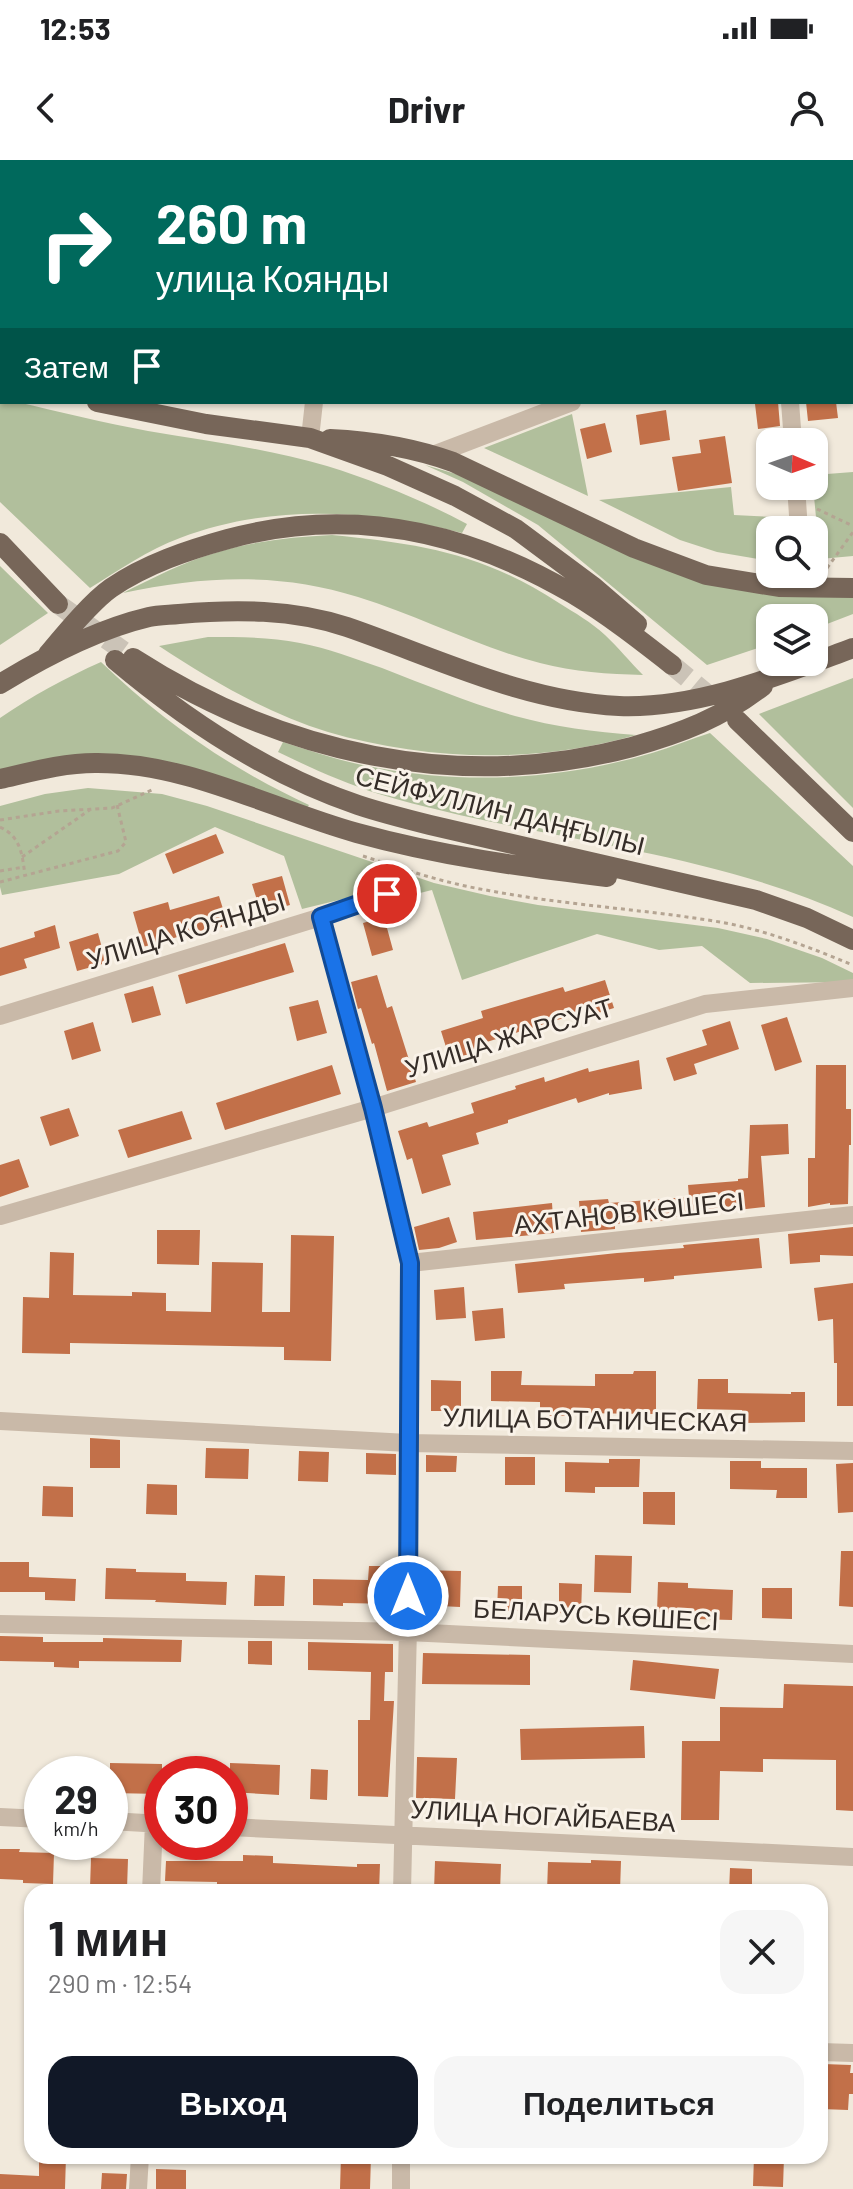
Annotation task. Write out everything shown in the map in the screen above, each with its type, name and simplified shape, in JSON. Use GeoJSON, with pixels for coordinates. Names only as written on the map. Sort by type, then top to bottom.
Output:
{"type":"FeatureCollection","features":[{"type":"Feature","properties":{"kind":"main road"},"geometry":{"type":"LineString","coordinates":[[107,404],[219,426],[310,438],[354,440],[433,455],[473,470],[634,548],[720,578],[756,583]]}},
{"type":"Feature","properties":{"kind":"main road"},"geometry":{"type":"LineString","coordinates":[[48,655],[109,589],[156,563],[257,531],[309,524],[356,524],[431,535],[508,561],[574,595],[676,665],[594,587],[516,529],[420,480],[310,438]]}},
{"type":"Feature","properties":{"kind":"main road"},"geometry":{"type":"LineString","coordinates":[[0,543],[58,604]]}},
{"type":"Feature","properties":{"kind":"main road"},"geometry":{"type":"LineString","coordinates":[[828,584],[853,588]]}},
{"type":"Feature","properties":{"kind":"main road"},"geometry":{"type":"LineString","coordinates":[[0,684],[48,655],[151,617],[231,610],[320,619],[509,687],[565,701],[621,706],[648,706],[750,686],[853,648]]}},
{"type":"Feature","properties":{"kind":"main road","name":"СЕЙФУЛЛИН ДАҢҒЫЛЫ"},"geometry":{"type":"LineString","coordinates":[[773,677],[741,703],[693,728],[610,753],[486,768],[398,761],[294,735],[250,721],[124,659],[187,717],[226,742],[331,795],[402,818],[756,900],[853,940]]}},
{"type":"Feature","properties":{"kind":"main road"},"geometry":{"type":"LineString","coordinates":[[737,720],[853,832]]}},
{"type":"Feature","properties":{"kind":"main road"},"geometry":{"type":"LineString","coordinates":[[0,779],[73,764],[156,768],[195,777],[354,833],[441,854],[712,890]]}},
{"type":"Feature","properties":{"kind":"street"},"geometry":{"type":"LineString","coordinates":[[310,438],[314,404]]}},
{"type":"Feature","properties":{"kind":"street"},"geometry":{"type":"LineString","coordinates":[[433,455],[567,404]]}},
{"type":"Feature","properties":{"kind":"street"},"geometry":{"type":"LineString","coordinates":[[790,404],[792,428]]}},
{"type":"Feature","properties":{"kind":"street","name":"УЛИЦА КОЯНДЫ"},"geometry":{"type":"LineString","coordinates":[[0,1016],[387,894]]}},
{"type":"Feature","properties":{"kind":"street"},"geometry":{"type":"LineString","coordinates":[[321,917],[373,1108],[410,1263],[408,1632],[402,1884]]}},
{"type":"Feature","properties":{"kind":"street","name":"УЛИЦА ЖАРСУАТ"},"geometry":{"type":"LineString","coordinates":[[0,1216],[373,1108],[705,1004],[853,988]]}},
{"type":"Feature","properties":{"kind":"street","name":"АХТАНОВ КӨШЕСІ"},"geometry":{"type":"LineString","coordinates":[[410,1263],[853,1215]]}},
{"type":"Feature","properties":{"kind":"street","name":"УЛИЦА БОТАНИЧЕСКАЯ"},"geometry":{"type":"LineString","coordinates":[[0,1421],[408,1443],[853,1451]]}},
{"type":"Feature","properties":{"kind":"street","name":"БЕЛАРУСЬ КӨШЕСІ"},"geometry":{"type":"LineString","coordinates":[[0,1624],[408,1632],[853,1654]]}},
{"type":"Feature","properties":{"kind":"street"},"geometry":{"type":"LineString","coordinates":[[0,1817],[24,1818]]}},
{"type":"Feature","properties":{"kind":"street","name":"УЛИЦА НОГАЙБАЕВА"},"geometry":{"type":"LineString","coordinates":[[248,1828],[853,1857]]}},
{"type":"Feature","properties":{"kind":"street"},"geometry":{"type":"LineString","coordinates":[[152,1884],[154,1860]]}},
{"type":"Feature","properties":{"kind":"street"},"geometry":{"type":"LineString","coordinates":[[828,2052],[853,2053]]}},
{"type":"Feature","properties":{"kind":"street"},"geometry":{"type":"LineString","coordinates":[[138,2189],[140,2164]]}},
{"type":"Feature","properties":{"kind":"street"},"geometry":{"type":"LineString","coordinates":[[401,2164],[401,2189]]}},
{"type":"Feature","properties":{"kind":"path"},"geometry":{"type":"LineString","coordinates":[[808,500],[853,526]]}},
{"type":"Feature","properties":{"kind":"path"},"geometry":{"type":"LineString","coordinates":[[828,567],[853,532]]}},
{"type":"Feature","properties":{"kind":"path"},"geometry":{"type":"LineString","coordinates":[[0,820],[59,811],[112,808],[157,787]]}},
{"type":"Feature","properties":{"kind":"path"},"geometry":{"type":"LineString","coordinates":[[0,882],[118,851],[126,842],[117,805]]}},
{"type":"Feature","properties":{"kind":"path"},"geometry":{"type":"LineString","coordinates":[[22,857],[92,809]]}},
{"type":"Feature","properties":{"kind":"path"},"geometry":{"type":"LineString","coordinates":[[0,827],[12,832],[25,875]]}},
{"type":"Feature","properties":{"kind":"path"},"geometry":{"type":"LineString","coordinates":[[0,871],[24,867]]}},
{"type":"Feature","properties":{"kind":"green space"},"geometry":{"type":"Polygon","coordinates":[[[0,404],[26,404],[148,431],[305,460],[363,478],[467,524],[462,533],[356,515],[285,515],[250,519],[214,527],[168,543],[90,588],[0,502],[0,404]]]}},
{"type":"Feature","properties":{"kind":"green space"},"geometry":{"type":"Polygon","coordinates":[[[572,414],[588,496],[484,448],[572,414]]]}},
{"type":"Feature","properties":{"kind":"green space"},"geometry":{"type":"Polygon","coordinates":[[[425,465],[463,476],[664,567],[756,581],[756,588],[801,588],[853,596],[853,614],[828,624],[828,604],[756,604],[756,649],[707,665],[538,525],[463,482],[425,465]]]}},
{"type":"Feature","properties":{"kind":"green space"},"geometry":{"type":"Polygon","coordinates":[[[853,472],[853,556],[828,558],[828,516],[816,516],[814,500],[828,500],[828,474],[853,472]]]}},
{"type":"Feature","properties":{"kind":"green space"},"geometry":{"type":"Polygon","coordinates":[[[731,487],[734,515],[756,516],[756,559],[717,552],[680,540],[599,500],[731,487]]]}},
{"type":"Feature","properties":{"kind":"green space"},"geometry":{"type":"Polygon","coordinates":[[[332,535],[423,547],[504,573],[531,586],[594,626],[643,675],[591,672],[540,663],[494,649],[358,597],[299,583],[212,580],[123,593],[180,566],[229,549],[273,540],[332,535]]]}},
{"type":"Feature","properties":{"kind":"green space"},"geometry":{"type":"Polygon","coordinates":[[[0,566],[48,613],[0,645],[0,566]]]}},
{"type":"Feature","properties":{"kind":"green space"},"geometry":{"type":"Polygon","coordinates":[[[208,637],[265,638],[310,645],[352,657],[515,716],[575,728],[636,735],[560,751],[521,754],[443,753],[366,742],[328,732],[262,706],[159,646],[208,637]]]}},
{"type":"Feature","properties":{"kind":"green space"},"geometry":{"type":"Polygon","coordinates":[[[101,662],[173,724],[252,776],[309,805],[305,811],[196,773],[0,771],[0,718],[49,688],[101,662]]]}},
{"type":"Feature","properties":{"kind":"green space"},"geometry":{"type":"Polygon","coordinates":[[[853,678],[853,808],[759,714],[853,678]]]}},
{"type":"Feature","properties":{"kind":"green space"},"geometry":{"type":"Polygon","coordinates":[[[710,733],[853,866],[853,917],[738,875],[438,810],[379,794],[278,752],[283,742],[378,768],[447,776],[516,777],[619,762],[710,733]]]}},
{"type":"Feature","properties":{"kind":"green space"},"geometry":{"type":"Polygon","coordinates":[[[88,788],[162,794],[207,806],[434,883],[490,896],[718,928],[767,939],[822,958],[853,973],[853,982],[750,983],[702,946],[659,950],[597,934],[462,980],[432,890],[400,898],[392,887],[302,909],[284,856],[215,827],[119,874],[2,895],[0,806],[45,794],[88,788]]]}},
{"type":"Feature","properties":{"kind":"building"},"geometry":{"type":"Polygon","coordinates":[[[755,404],[778,404],[780,426],[758,428],[755,404]]]}},
{"type":"Feature","properties":{"kind":"building"},"geometry":{"type":"Polygon","coordinates":[[[806,404],[836,404],[838,418],[808,421],[806,404]]]}},
{"type":"Feature","properties":{"kind":"building"},"geometry":{"type":"Polygon","coordinates":[[[666,410],[670,440],[640,445],[636,415],[666,410]]]}},
{"type":"Feature","properties":{"kind":"building"},"geometry":{"type":"Polygon","coordinates":[[[605,423],[612,452],[587,459],[580,429],[605,423]]]}},
{"type":"Feature","properties":{"kind":"building"},"geometry":{"type":"Polygon","coordinates":[[[725,436],[732,483],[678,491],[672,457],[701,453],[699,440],[725,436]]]}},
{"type":"Feature","properties":{"kind":"building"},"geometry":{"type":"Polygon","coordinates":[[[216,834],[224,853],[173,874],[165,854],[216,834]]]}},
{"type":"Feature","properties":{"kind":"building"},"geometry":{"type":"Polygon","coordinates":[[[282,876],[290,905],[261,913],[252,884],[282,876]]]}},
{"type":"Feature","properties":{"kind":"building"},"geometry":{"type":"Polygon","coordinates":[[[219,896],[228,925],[143,947],[133,912],[168,902],[170,910],[219,896]]]}},
{"type":"Feature","properties":{"kind":"building"},"geometry":{"type":"Polygon","coordinates":[[[384,917],[393,950],[372,956],[363,923],[384,917]]]}},
{"type":"Feature","properties":{"kind":"building"},"geometry":{"type":"Polygon","coordinates":[[[55,925],[60,948],[24,959],[27,968],[0,976],[0,948],[35,937],[34,932],[55,925]]]}},
{"type":"Feature","properties":{"kind":"building"},"geometry":{"type":"Polygon","coordinates":[[[98,933],[106,963],[77,971],[69,942],[98,933]]]}},
{"type":"Feature","properties":{"kind":"building"},"geometry":{"type":"Polygon","coordinates":[[[285,943],[294,972],[186,1004],[178,975],[285,943]]]}},
{"type":"Feature","properties":{"kind":"building"},"geometry":{"type":"Polygon","coordinates":[[[377,975],[387,1008],[392,1006],[416,1082],[387,1091],[374,1043],[361,1008],[358,1009],[351,982],[377,975]]]}},
{"type":"Feature","properties":{"kind":"building"},"geometry":{"type":"Polygon","coordinates":[[[605,980],[614,1008],[585,1017],[583,1012],[477,1045],[479,1051],[450,1060],[441,1031],[483,1018],[481,1011],[563,987],[565,992],[605,980]]]}},
{"type":"Feature","properties":{"kind":"building"},"geometry":{"type":"Polygon","coordinates":[[[153,986],[161,1015],[132,1023],[124,994],[153,986]]]}},
{"type":"Feature","properties":{"kind":"building"},"geometry":{"type":"Polygon","coordinates":[[[318,1000],[327,1033],[297,1041],[289,1007],[318,1000]]]}},
{"type":"Feature","properties":{"kind":"building"},"geometry":{"type":"Polygon","coordinates":[[[787,1017],[802,1062],[775,1071],[761,1025],[787,1017]]]}},
{"type":"Feature","properties":{"kind":"building"},"geometry":{"type":"Polygon","coordinates":[[[730,1021],[739,1049],[694,1064],[697,1074],[674,1081],[666,1058],[707,1045],[702,1030],[730,1021]]]}},
{"type":"Feature","properties":{"kind":"building"},"geometry":{"type":"Polygon","coordinates":[[[93,1022],[101,1051],[72,1060],[64,1031],[93,1022]]]}},
{"type":"Feature","properties":{"kind":"building"},"geometry":{"type":"Polygon","coordinates":[[[639,1060],[642,1089],[609,1093],[578,1103],[576,1098],[476,1133],[479,1144],[442,1155],[451,1185],[422,1194],[412,1158],[407,1160],[398,1131],[427,1122],[429,1127],[474,1113],[471,1103],[544,1077],[545,1082],[588,1068],[589,1072],[639,1060]]]}},
{"type":"Feature","properties":{"kind":"building"},"geometry":{"type":"Polygon","coordinates":[[[332,1065],[341,1094],[225,1130],[216,1103],[332,1065]]]}},
{"type":"Feature","properties":{"kind":"building"},"geometry":{"type":"Polygon","coordinates":[[[816,1065],[846,1065],[846,1109],[851,1109],[848,1204],[808,1207],[808,1158],[815,1158],[816,1065]]]}},
{"type":"Feature","properties":{"kind":"building"},"geometry":{"type":"Polygon","coordinates":[[[69,1108],[79,1136],[50,1146],[40,1117],[69,1108]]]}},
{"type":"Feature","properties":{"kind":"building"},"geometry":{"type":"Polygon","coordinates":[[[182,1111],[192,1139],[128,1158],[118,1130],[182,1111]]]}},
{"type":"Feature","properties":{"kind":"building"},"geometry":{"type":"Polygon","coordinates":[[[788,1124],[789,1154],[761,1156],[765,1207],[615,1224],[615,1229],[581,1232],[579,1201],[608,1199],[609,1203],[689,1197],[688,1185],[748,1178],[750,1125],[788,1124]]]}},
{"type":"Feature","properties":{"kind":"building"},"geometry":{"type":"Polygon","coordinates":[[[19,1159],[29,1187],[0,1197],[0,1165],[19,1159]]]}},
{"type":"Feature","properties":{"kind":"building"},"geometry":{"type":"Polygon","coordinates":[[[552,1203],[554,1233],[476,1240],[473,1212],[552,1203]]]}},
{"type":"Feature","properties":{"kind":"building"},"geometry":{"type":"Polygon","coordinates":[[[449,1217],[457,1242],[419,1250],[414,1227],[449,1217]]]}},
{"type":"Feature","properties":{"kind":"building"},"geometry":{"type":"Polygon","coordinates":[[[853,1227],[853,1256],[820,1255],[820,1262],[790,1264],[788,1234],[853,1227]]]}},
{"type":"Feature","properties":{"kind":"building"},"geometry":{"type":"Polygon","coordinates":[[[157,1230],[200,1230],[199,1265],[157,1264],[157,1230]]]}},
{"type":"Feature","properties":{"kind":"building"},"geometry":{"type":"Polygon","coordinates":[[[291,1235],[334,1236],[331,1361],[284,1360],[284,1347],[70,1343],[70,1354],[22,1353],[23,1297],[49,1298],[50,1252],[74,1253],[73,1295],[166,1293],[166,1311],[211,1312],[212,1262],[263,1263],[262,1312],[290,1312],[291,1235]]]}},
{"type":"Feature","properties":{"kind":"building"},"geometry":{"type":"Polygon","coordinates":[[[759,1238],[762,1268],[674,1276],[674,1279],[644,1282],[644,1278],[564,1284],[565,1289],[518,1293],[515,1264],[759,1238]]]}},
{"type":"Feature","properties":{"kind":"building"},"geometry":{"type":"Polygon","coordinates":[[[853,1283],[853,1406],[837,1406],[833,1319],[818,1321],[814,1288],[853,1283]]]}},
{"type":"Feature","properties":{"kind":"building"},"geometry":{"type":"Polygon","coordinates":[[[464,1287],[466,1318],[436,1320],[434,1290],[464,1287]]]}},
{"type":"Feature","properties":{"kind":"building"},"geometry":{"type":"Polygon","coordinates":[[[503,1308],[505,1338],[475,1341],[472,1311],[503,1308]]]}},
{"type":"Feature","properties":{"kind":"building"},"geometry":{"type":"Polygon","coordinates":[[[491,1371],[522,1371],[521,1385],[595,1386],[595,1374],[656,1371],[656,1414],[570,1413],[570,1416],[540,1416],[540,1402],[491,1401],[491,1371]]]}},
{"type":"Feature","properties":{"kind":"building"},"geometry":{"type":"Polygon","coordinates":[[[698,1379],[728,1379],[728,1393],[805,1392],[805,1422],[742,1423],[742,1410],[697,1409],[698,1379]]]}},
{"type":"Feature","properties":{"kind":"building"},"geometry":{"type":"Polygon","coordinates":[[[431,1380],[461,1381],[461,1411],[431,1411],[431,1380]]]}},
{"type":"Feature","properties":{"kind":"building"},"geometry":{"type":"Polygon","coordinates":[[[90,1438],[120,1440],[120,1468],[90,1468],[90,1438]]]}},
{"type":"Feature","properties":{"kind":"building"},"geometry":{"type":"Polygon","coordinates":[[[206,1448],[249,1449],[248,1479],[205,1478],[206,1448]]]}},
{"type":"Feature","properties":{"kind":"building"},"geometry":{"type":"Polygon","coordinates":[[[299,1451],[329,1452],[328,1482],[298,1481],[299,1451]]]}},
{"type":"Feature","properties":{"kind":"building"},"geometry":{"type":"Polygon","coordinates":[[[366,1453],[396,1454],[396,1475],[366,1474],[366,1453]]]}},
{"type":"Feature","properties":{"kind":"building"},"geometry":{"type":"Polygon","coordinates":[[[426,1455],[457,1456],[456,1472],[426,1472],[426,1455]]]}},
{"type":"Feature","properties":{"kind":"building"},"geometry":{"type":"Polygon","coordinates":[[[505,1457],[535,1457],[535,1485],[505,1485],[505,1457]]]}},
{"type":"Feature","properties":{"kind":"building"},"geometry":{"type":"Polygon","coordinates":[[[609,1459],[640,1459],[639,1487],[595,1487],[595,1493],[565,1492],[565,1462],[609,1463],[609,1459]]]}},
{"type":"Feature","properties":{"kind":"building"},"geometry":{"type":"Polygon","coordinates":[[[730,1461],[761,1461],[761,1468],[807,1468],[807,1498],[776,1498],[777,1490],[730,1489],[730,1461]]]}},
{"type":"Feature","properties":{"kind":"building"},"geometry":{"type":"Polygon","coordinates":[[[853,1463],[853,1512],[838,1513],[836,1464],[853,1463]]]}},
{"type":"Feature","properties":{"kind":"building"},"geometry":{"type":"Polygon","coordinates":[[[147,1484],[177,1485],[177,1515],[146,1514],[147,1484]]]}},
{"type":"Feature","properties":{"kind":"building"},"geometry":{"type":"Polygon","coordinates":[[[43,1486],[73,1487],[73,1517],[42,1516],[43,1486]]]}},
{"type":"Feature","properties":{"kind":"building"},"geometry":{"type":"Polygon","coordinates":[[[643,1492],[675,1492],[675,1525],[643,1524],[643,1492]]]}},
{"type":"Feature","properties":{"kind":"building"},"geometry":{"type":"Polygon","coordinates":[[[841,1551],[853,1551],[853,1607],[839,1606],[841,1551]]]}},
{"type":"Feature","properties":{"kind":"building"},"geometry":{"type":"Polygon","coordinates":[[[595,1555],[632,1556],[631,1593],[594,1592],[595,1555]]]}},
{"type":"Feature","properties":{"kind":"building"},"geometry":{"type":"Polygon","coordinates":[[[0,1562],[29,1562],[29,1577],[76,1579],[75,1601],[45,1600],[45,1592],[0,1592],[0,1562]]]}},
{"type":"Feature","properties":{"kind":"building"},"geometry":{"type":"Polygon","coordinates":[[[369,1566],[396,1566],[396,1604],[313,1605],[313,1579],[368,1580],[369,1566]]]}},
{"type":"Feature","properties":{"kind":"building"},"geometry":{"type":"Polygon","coordinates":[[[106,1568],[186,1573],[186,1581],[227,1582],[226,1605],[105,1599],[106,1568]]]}},
{"type":"Feature","properties":{"kind":"building"},"geometry":{"type":"Polygon","coordinates":[[[420,1570],[461,1571],[460,1607],[420,1605],[420,1570]]]}},
{"type":"Feature","properties":{"kind":"building"},"geometry":{"type":"Polygon","coordinates":[[[255,1575],[285,1576],[284,1606],[254,1606],[255,1575]]]}},
{"type":"Feature","properties":{"kind":"building"},"geometry":{"type":"Polygon","coordinates":[[[658,1582],[688,1583],[688,1588],[733,1590],[732,1620],[696,1619],[696,1614],[657,1612],[658,1582]]]}},
{"type":"Feature","properties":{"kind":"building"},"geometry":{"type":"Polygon","coordinates":[[[559,1583],[582,1584],[581,1614],[559,1613],[559,1583]]]}},
{"type":"Feature","properties":{"kind":"building"},"geometry":{"type":"Polygon","coordinates":[[[498,1586],[522,1586],[522,1611],[497,1611],[498,1586]]]}},
{"type":"Feature","properties":{"kind":"building"},"geometry":{"type":"Polygon","coordinates":[[[762,1588],[792,1588],[792,1619],[762,1618],[762,1588]]]}},
{"type":"Feature","properties":{"kind":"building"},"geometry":{"type":"Polygon","coordinates":[[[0,1636],[43,1637],[43,1642],[103,1642],[103,1638],[182,1640],[181,1662],[79,1661],[79,1668],[54,1667],[54,1662],[0,1661],[0,1636]]]}},
{"type":"Feature","properties":{"kind":"building"},"geometry":{"type":"Polygon","coordinates":[[[248,1641],[272,1641],[272,1665],[248,1664],[248,1641]]]}},
{"type":"Feature","properties":{"kind":"building"},"geometry":{"type":"Polygon","coordinates":[[[308,1642],[393,1644],[393,1672],[385,1672],[384,1701],[394,1701],[388,1797],[358,1796],[358,1720],[370,1720],[371,1672],[308,1670],[308,1642]]]}},
{"type":"Feature","properties":{"kind":"building"},"geometry":{"type":"Polygon","coordinates":[[[423,1653],[530,1655],[530,1685],[422,1684],[423,1653]]]}},
{"type":"Feature","properties":{"kind":"building"},"geometry":{"type":"Polygon","coordinates":[[[633,1660],[719,1669],[715,1699],[630,1690],[633,1660]]]}},
{"type":"Feature","properties":{"kind":"building"},"geometry":{"type":"Polygon","coordinates":[[[784,1684],[853,1686],[853,1811],[836,1810],[836,1760],[763,1759],[763,1772],[720,1771],[719,1820],[681,1820],[682,1741],[720,1741],[720,1707],[783,1708],[784,1684]]]}},
{"type":"Feature","properties":{"kind":"building"},"geometry":{"type":"Polygon","coordinates":[[[644,1726],[645,1758],[521,1760],[520,1729],[644,1726]]]}},
{"type":"Feature","properties":{"kind":"building"},"geometry":{"type":"Polygon","coordinates":[[[417,1757],[457,1758],[455,1799],[416,1798],[417,1757]]]}},
{"type":"Feature","properties":{"kind":"building"},"geometry":{"type":"Polygon","coordinates":[[[128,1763],[144,1764],[144,1794],[128,1793],[128,1763]]]}},
{"type":"Feature","properties":{"kind":"building"},"geometry":{"type":"Polygon","coordinates":[[[248,1764],[280,1765],[279,1795],[248,1793],[248,1764]]]}},
{"type":"Feature","properties":{"kind":"building"},"geometry":{"type":"Polygon","coordinates":[[[311,1769],[328,1770],[327,1800],[310,1799],[311,1769]]]}},
{"type":"Feature","properties":{"kind":"building"},"geometry":{"type":"Polygon","coordinates":[[[0,1849],[20,1849],[19,1852],[24,1852],[24,1860],[54,1860],[53,1884],[0,1879],[0,1849]]]}},
{"type":"Feature","properties":{"kind":"building"},"geometry":{"type":"Polygon","coordinates":[[[248,1855],[273,1856],[273,1863],[357,1867],[357,1864],[380,1864],[379,1884],[165,1881],[166,1861],[243,1861],[248,1860],[248,1855]]]}},
{"type":"Feature","properties":{"kind":"building"},"geometry":{"type":"Polygon","coordinates":[[[91,1860],[128,1860],[127,1884],[90,1884],[91,1860]]]}},
{"type":"Feature","properties":{"kind":"building"},"geometry":{"type":"Polygon","coordinates":[[[591,1860],[621,1861],[620,1884],[547,1884],[548,1862],[591,1863],[591,1860]]]}},
{"type":"Feature","properties":{"kind":"building"},"geometry":{"type":"Polygon","coordinates":[[[435,1861],[501,1864],[500,1884],[434,1884],[435,1861]]]}},
{"type":"Feature","properties":{"kind":"building"},"geometry":{"type":"Polygon","coordinates":[[[730,1868],[752,1869],[752,1884],[729,1884],[730,1868]]]}},
{"type":"Feature","properties":{"kind":"building"},"geometry":{"type":"Polygon","coordinates":[[[828,2064],[851,2065],[853,2094],[849,2094],[848,2110],[828,2109],[828,2064]]]}},
{"type":"Feature","properties":{"kind":"building"},"geometry":{"type":"Polygon","coordinates":[[[39,2164],[66,2164],[65,2189],[0,2189],[0,2174],[39,2176],[39,2164]]]}},
{"type":"Feature","properties":{"kind":"building"},"geometry":{"type":"Polygon","coordinates":[[[341,2164],[371,2164],[370,2189],[340,2189],[341,2164]]]}},
{"type":"Feature","properties":{"kind":"building"},"geometry":{"type":"Polygon","coordinates":[[[754,2164],[784,2164],[783,2187],[753,2186],[754,2164]]]}},
{"type":"Feature","properties":{"kind":"building"},"geometry":{"type":"Polygon","coordinates":[[[156,2169],[186,2170],[186,2189],[156,2189],[156,2169]]]}},
{"type":"Feature","properties":{"kind":"building"},"geometry":{"type":"Polygon","coordinates":[[[102,2173],[127,2174],[126,2189],[101,2189],[102,2173]]]}},
{"type":"Feature","properties":{"kind":"tunnel"},"geometry":{"type":"LineString","coordinates":[[58,604],[133,658]]}},
{"type":"Feature","properties":{"kind":"tunnel"},"geometry":{"type":"LineString","coordinates":[[672,665],[719,704]]}},
{"type":"Feature","properties":{"kind":"route"},"geometry":{"type":"LineString","coordinates":[[387,894],[321,917],[373,1108],[410,1263],[408,1596]]}}]}
